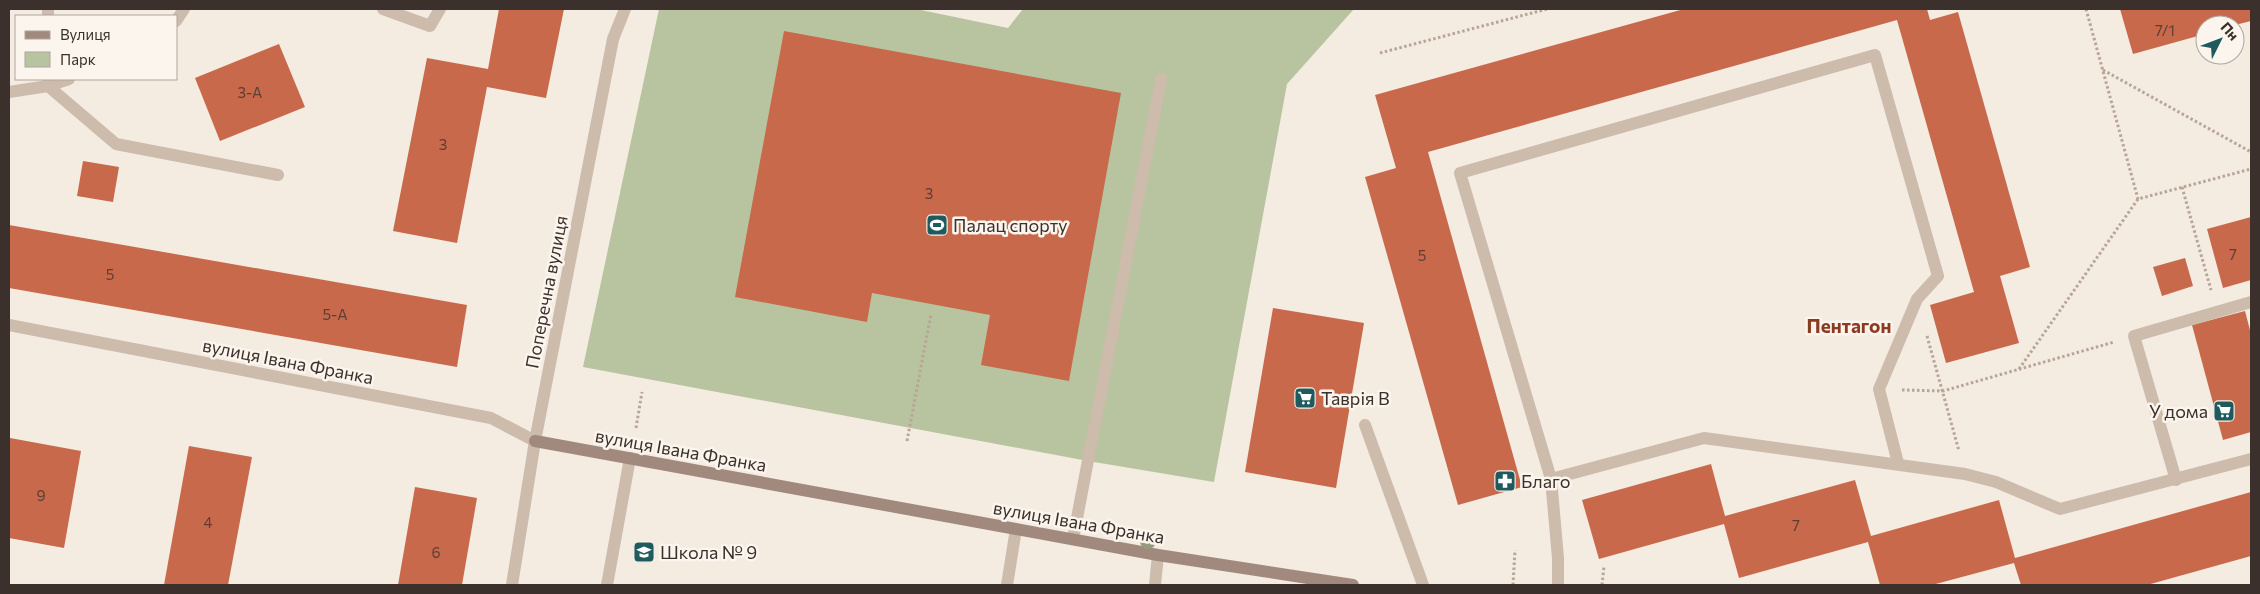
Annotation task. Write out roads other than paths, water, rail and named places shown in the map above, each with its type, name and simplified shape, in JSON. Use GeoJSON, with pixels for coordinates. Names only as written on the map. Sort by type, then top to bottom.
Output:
{"type":"FeatureCollection","features":[{"type":"Feature","properties":{"kind":"street"},"geometry":{"type":"LineString","coordinates":[[383,9],[430,26],[440,9]]}},
{"type":"Feature","properties":{"kind":"street","name":"Поперечна вулиця"},"geometry":{"type":"LineString","coordinates":[[512,585],[535,441],[613,39],[625,9]]}},
{"type":"Feature","properties":{"kind":"street"},"geometry":{"type":"LineString","coordinates":[[1558,585],[1558,558],[1551,479],[1460,173],[1875,55],[1938,276],[1917,299],[1879,389],[1898,463]]}},
{"type":"Feature","properties":{"kind":"street"},"geometry":{"type":"LineString","coordinates":[[1073,539],[1161,79]]}},
{"type":"Feature","properties":{"kind":"street"},"geometry":{"type":"LineString","coordinates":[[9,92],[62,80]]}},
{"type":"Feature","properties":{"kind":"street"},"geometry":{"type":"LineString","coordinates":[[48,82],[116,144],[278,175]]}},
{"type":"Feature","properties":{"kind":"street"},"geometry":{"type":"LineString","coordinates":[[2176,480],[2134,336],[2251,302]]}},
{"type":"Feature","properties":{"kind":"street","name":"вулиця Івана Франка"},"geometry":{"type":"LineString","coordinates":[[9,325],[491,418],[535,441],[1158,555],[1353,585]]}},
{"type":"Feature","properties":{"kind":"street"},"geometry":{"type":"LineString","coordinates":[[1365,425],[1423,585]]}},
{"type":"Feature","properties":{"kind":"street"},"geometry":{"type":"LineString","coordinates":[[1551,479],[1704,438],[1898,463],[1965,474],[1996,482],[2060,509],[2251,459]]}},
{"type":"Feature","properties":{"kind":"street"},"geometry":{"type":"LineString","coordinates":[[607,585],[630,458]]}},
{"type":"Feature","properties":{"kind":"street"},"geometry":{"type":"LineString","coordinates":[[1007,585],[1016,529]]}},
{"type":"Feature","properties":{"kind":"street"},"geometry":{"type":"LineString","coordinates":[[1155,585],[1158,555]]}},
{"type":"Feature","properties":{"kind":"place","name":"Палац спорту"},"geometry":{"type":"Point","coordinates":[937,225]}},
{"type":"Feature","properties":{"kind":"place","name":"Таврія В"},"geometry":{"type":"Point","coordinates":[1305,398]}},
{"type":"Feature","properties":{"kind":"place","name":"У дома"},"geometry":{"type":"Point","coordinates":[2224,411]}},
{"type":"Feature","properties":{"kind":"place","name":"Благо"},"geometry":{"type":"Point","coordinates":[1505,481]}},
{"type":"Feature","properties":{"kind":"place","name":"Школа № 9"},"geometry":{"type":"Point","coordinates":[644,552]}},
{"type":"Feature","properties":{"kind":"district","name":"Пентагон"},"geometry":{"type":"Point","coordinates":[1849,325]}}]}
